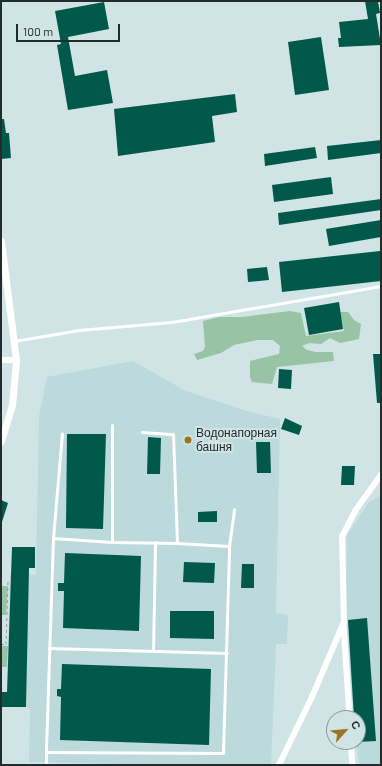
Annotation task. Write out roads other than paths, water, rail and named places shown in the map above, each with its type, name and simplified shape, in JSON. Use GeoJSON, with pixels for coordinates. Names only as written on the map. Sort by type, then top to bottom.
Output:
{"type":"FeatureCollection","features":[{"type":"Feature","properties":{"kind":"street"},"geometry":{"type":"LineString","coordinates":[[1,240],[16,360],[12,405],[1,441]]}},
{"type":"Feature","properties":{"kind":"street"},"geometry":{"type":"LineString","coordinates":[[1,360],[16,360]]}},
{"type":"Feature","properties":{"kind":"street"},"geometry":{"type":"LineString","coordinates":[[350,710],[344,622],[342,537],[355,511],[381,475]]}},
{"type":"Feature","properties":{"kind":"street"},"geometry":{"type":"LineString","coordinates":[[279,765],[312,698],[344,622]]}},
{"type":"Feature","properties":{"kind":"street"},"geometry":{"type":"LineString","coordinates":[[352,750],[353,765]]}},
{"type":"Feature","properties":{"kind":"lane"},"geometry":{"type":"LineString","coordinates":[[14,341],[79,330],[172,322],[381,286]]}},
{"type":"Feature","properties":{"kind":"lane"},"geometry":{"type":"LineString","coordinates":[[112,425],[112,542]]}},
{"type":"Feature","properties":{"kind":"lane"},"geometry":{"type":"LineString","coordinates":[[142,432],[173,434],[177,543]]}},
{"type":"Feature","properties":{"kind":"lane"},"geometry":{"type":"LineString","coordinates":[[46,765],[53,538],[62,433]]}},
{"type":"Feature","properties":{"kind":"lane"},"geometry":{"type":"LineString","coordinates":[[46,752],[223,753],[230,546],[234,509]]}},
{"type":"Feature","properties":{"kind":"lane"},"geometry":{"type":"LineString","coordinates":[[53,538],[112,542],[155,542],[230,546]]}},
{"type":"Feature","properties":{"kind":"lane"},"geometry":{"type":"LineString","coordinates":[[153,651],[155,542]]}},
{"type":"Feature","properties":{"kind":"lane"},"geometry":{"type":"LineString","coordinates":[[49,648],[227,653]]}},
{"type":"Feature","properties":{"kind":"place","name":"Водонапорная башня"},"geometry":{"type":"Point","coordinates":[188,440]}}]}
